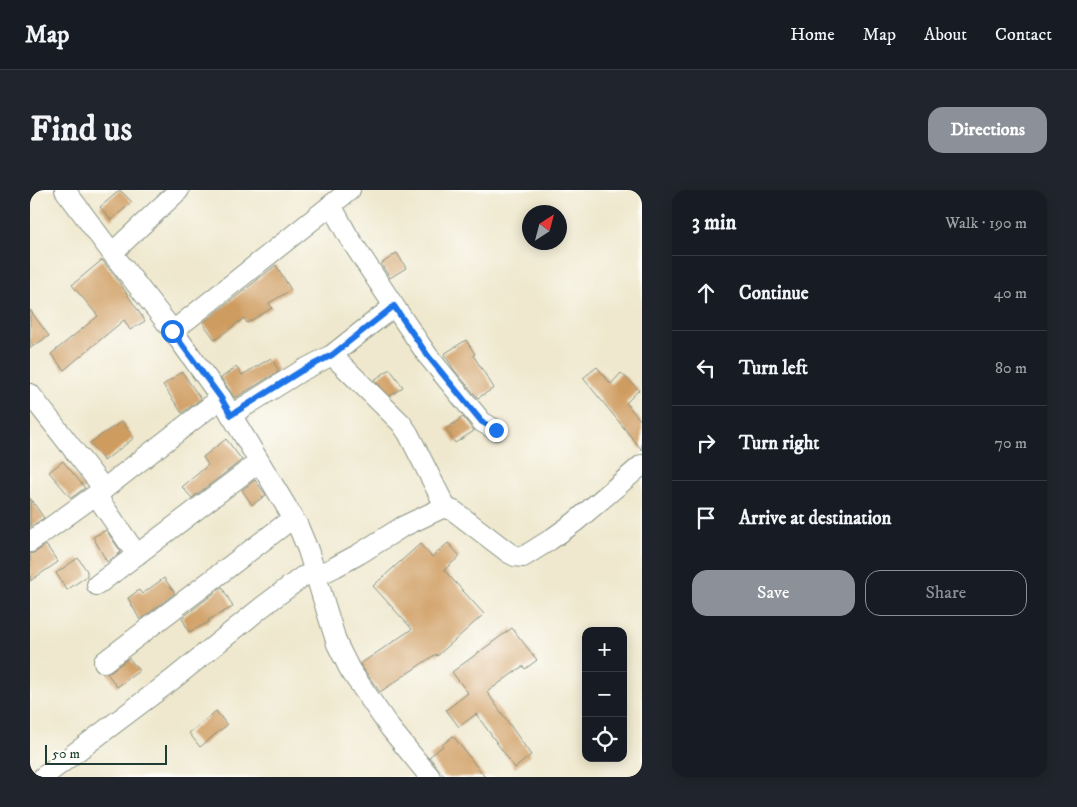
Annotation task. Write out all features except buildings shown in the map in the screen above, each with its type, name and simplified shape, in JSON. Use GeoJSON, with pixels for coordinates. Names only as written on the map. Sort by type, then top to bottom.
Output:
{"type":"FeatureCollection","features":[{"type":"Feature","properties":{"kind":"street"},"geometry":{"type":"LineString","coordinates":[[65,190],[172,331],[226,407],[298,526],[308,550],[337,644],[350,670],[390,728],[430,777]]}},
{"type":"Feature","properties":{"kind":"street"},"geometry":{"type":"LineString","coordinates":[[112,253],[179,190]]}},
{"type":"Feature","properties":{"kind":"street"},"geometry":{"type":"LineString","coordinates":[[172,331],[350,190]]}},
{"type":"Feature","properties":{"kind":"street"},"geometry":{"type":"LineString","coordinates":[[331,205],[348,236],[428,356],[482,422],[496,430]]}},
{"type":"Feature","properties":{"kind":"street"},"geometry":{"type":"LineString","coordinates":[[30,542],[226,407],[332,355],[394,306]]}},
{"type":"Feature","properties":{"kind":"street"},"geometry":{"type":"LineString","coordinates":[[332,355],[401,424],[446,508]]}},
{"type":"Feature","properties":{"kind":"street"},"geometry":{"type":"LineString","coordinates":[[30,394],[100,492],[137,555]]}},
{"type":"Feature","properties":{"kind":"street"},"geometry":{"type":"LineString","coordinates":[[97,585],[259,462]]}},
{"type":"Feature","properties":{"kind":"street"},"geometry":{"type":"LineString","coordinates":[[43,777],[172,680],[302,577],[315,572],[327,571],[359,554],[402,527],[446,508],[454,511],[509,553],[520,557],[550,540],[575,522],[642,465]]}},
{"type":"Feature","properties":{"kind":"street"},"geometry":{"type":"LineString","coordinates":[[104,662],[293,518]]}},
{"type":"Feature","properties":{"kind":"route"},"geometry":{"type":"LineString","coordinates":[[172,331],[221,398],[231,415],[301,371],[332,355],[394,306],[428,356],[482,422],[496,430]]}}]}
